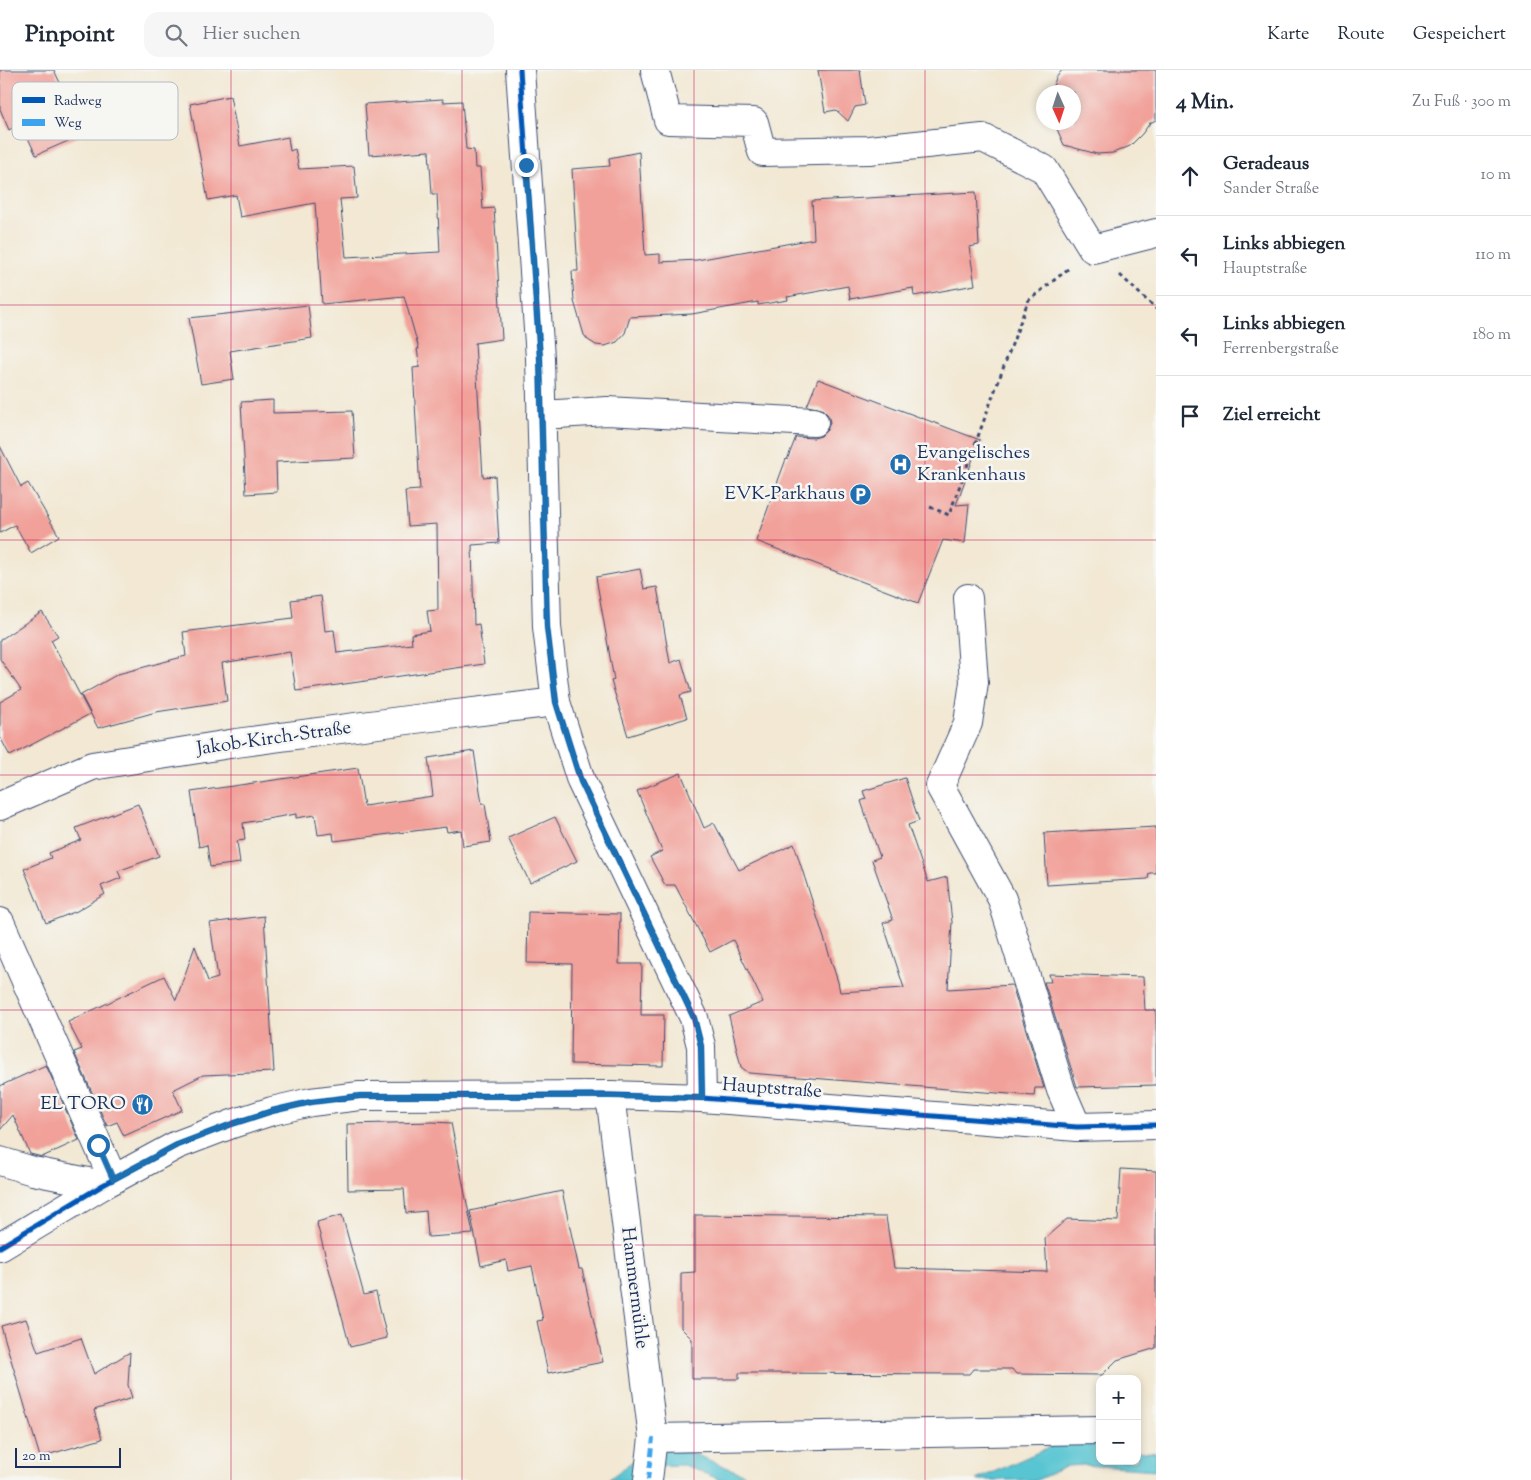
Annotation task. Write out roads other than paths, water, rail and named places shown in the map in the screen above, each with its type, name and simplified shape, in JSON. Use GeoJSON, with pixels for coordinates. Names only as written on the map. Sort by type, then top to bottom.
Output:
{"type":"FeatureCollection","features":[{"type":"Feature","properties":{"kind":"street"},"geometry":{"type":"LineString","coordinates":[[520,70],[540,358],[547,627],[556,702],[581,782],[694,1018],[701,1046],[702,1098]]}},
{"type":"Feature","properties":{"kind":"street"},"geometry":{"type":"LineString","coordinates":[[655,70],[668,120],[754,122],[762,152],[869,150],[984,138],[1044,169],[1093,250],[1156,233]]}},
{"type":"Feature","properties":{"kind":"street"},"geometry":{"type":"LineString","coordinates":[[541,416],[607,411],[814,422]]}},
{"type":"Feature","properties":{"kind":"street"},"geometry":{"type":"LineString","coordinates":[[968,598],[974,682],[970,714],[968,723],[940,786],[1002,900],[1061,1090],[1077,1127]]}},
{"type":"Feature","properties":{"kind":"street","name":"Jakob-Kirch-Straße"},"geometry":{"type":"LineString","coordinates":[[0,806],[92,766],[236,743],[556,702]]}},
{"type":"Feature","properties":{"kind":"street"},"geometry":{"type":"LineString","coordinates":[[0,922],[108,1182]]}},
{"type":"Feature","properties":{"kind":"street","name":"Hauptstraße"},"geometry":{"type":"LineString","coordinates":[[0,1247],[108,1182],[177,1145],[272,1111],[311,1102],[360,1096],[702,1098],[1077,1127],[1156,1126]]}},
{"type":"Feature","properties":{"kind":"street","name":"Hammermühle"},"geometry":{"type":"LineString","coordinates":[[610,1096],[653,1438],[648,1480]]}},
{"type":"Feature","properties":{"kind":"street"},"geometry":{"type":"LineString","coordinates":[[0,1161],[33,1171],[108,1182]]}},
{"type":"Feature","properties":{"kind":"street"},"geometry":{"type":"LineString","coordinates":[[653,1438],[1096,1430]]}},
{"type":"Feature","properties":{"kind":"water"},"geometry":{"type":"Polygon","coordinates":[[[1063,1441],[1096,1445],[1096,1465],[1141,1465],[1141,1451],[1156,1453],[1156,1470],[1084,1465],[1067,1466],[1037,1480],[976,1480],[1063,1441]]]}},
{"type":"Feature","properties":{"kind":"water"},"geometry":{"type":"Polygon","coordinates":[[[668,1450],[689,1452],[758,1480],[721,1480],[684,1465],[649,1466],[630,1480],[608,1480],[646,1451],[668,1450]]]}},
{"type":"Feature","properties":{"kind":"place","name":"Evangelisches Krankenhaus"},"geometry":{"type":"Point","coordinates":[901,464]}},
{"type":"Feature","properties":{"kind":"place","name":"EVK-Parkhaus"},"geometry":{"type":"Point","coordinates":[861,494]}},
{"type":"Feature","properties":{"kind":"place","name":"EL TORO"},"geometry":{"type":"Point","coordinates":[142,1104]}}]}
